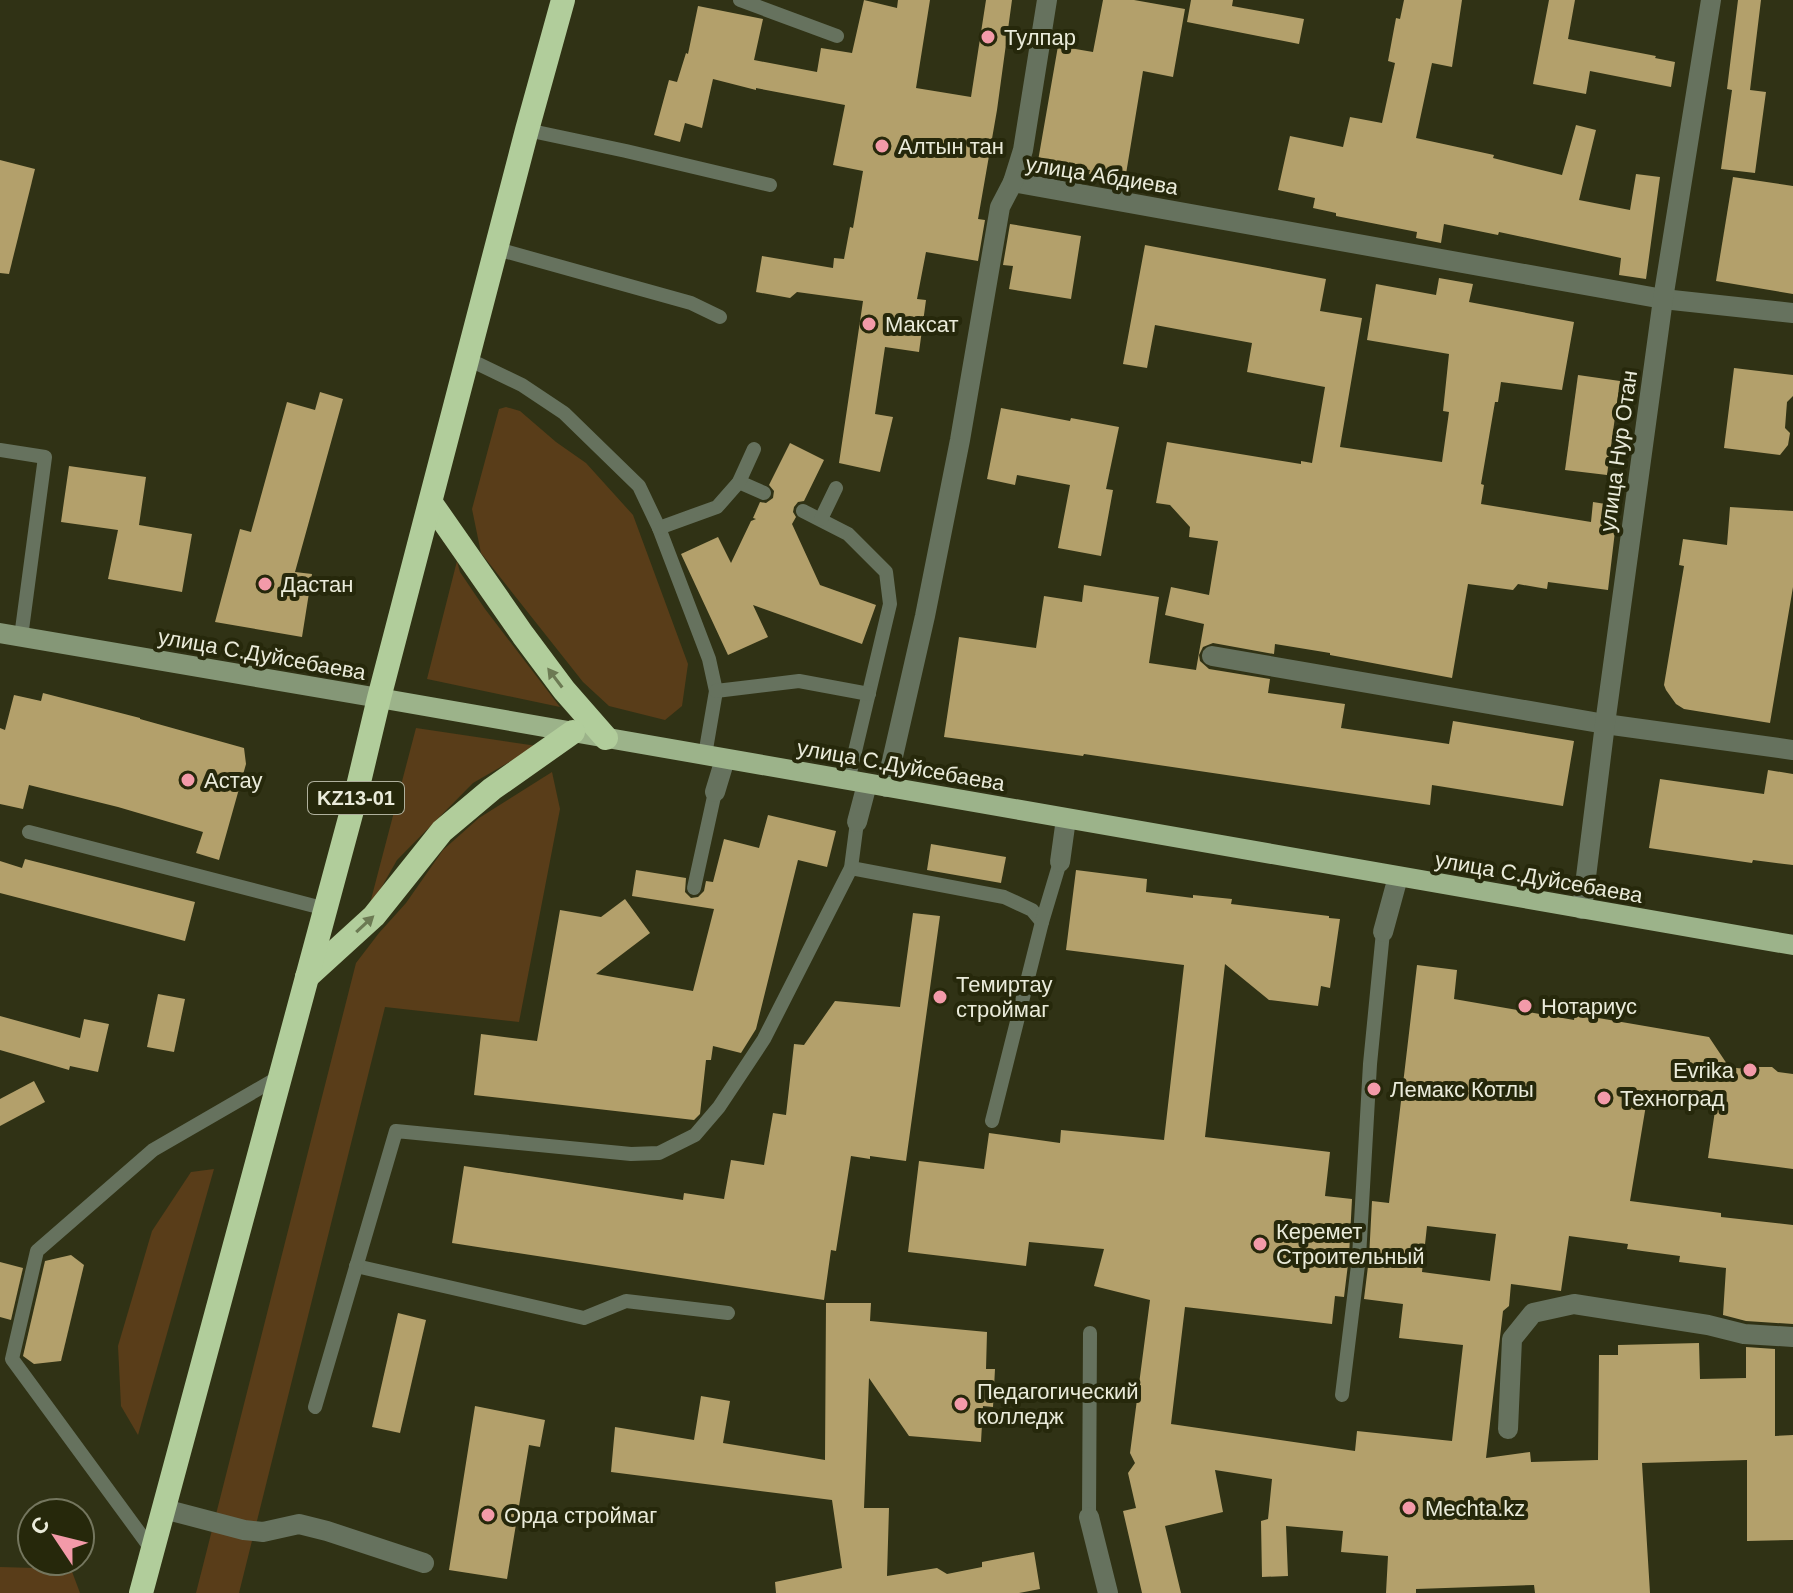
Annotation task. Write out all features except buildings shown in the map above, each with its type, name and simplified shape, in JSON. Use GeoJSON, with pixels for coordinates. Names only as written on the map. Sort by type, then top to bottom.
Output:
{"type":"FeatureCollection","features":[{"type":"Feature","properties":{"kind":"highway","name":"KZ13-01"},"geometry":{"type":"LineString","coordinates":[[141,1593],[326,909],[563,0]]}},
{"type":"Feature","properties":{"kind":"highway"},"geometry":{"type":"LineString","coordinates":[[431,503],[523,635],[564,690],[606,738]]}},
{"type":"Feature","properties":{"kind":"highway"},"geometry":{"type":"LineString","coordinates":[[307,977],[374,916],[442,831],[492,789],[573,732]]}},
{"type":"Feature","properties":{"kind":"main road","name":"улица С.Дуйсебаева"},"geometry":{"type":"LineString","coordinates":[[379,698],[1793,945]]}},
{"type":"Feature","properties":{"kind":"street"},"geometry":{"type":"LineString","coordinates":[[1013,182],[1023,150],[1047,0]]}},
{"type":"Feature","properties":{"kind":"street","name":"улица Нур Отан"},"geometry":{"type":"LineString","coordinates":[[1582,909],[1663,299],[1711,0]]}},
{"type":"Feature","properties":{"kind":"street","name":"улица Абдиева"},"geometry":{"type":"LineString","coordinates":[[857,822],[867,784],[925,616],[957,455],[1000,207],[1013,182],[1663,299],[1793,313]]}},
{"type":"Feature","properties":{"kind":"street","name":"улица С.Дуйсебаева"},"geometry":{"type":"LineString","coordinates":[[0,633],[379,698]]}},
{"type":"Feature","properties":{"kind":"street"},"geometry":{"type":"LineString","coordinates":[[1212,656],[1605,724],[1793,750]]}},
{"type":"Feature","properties":{"kind":"street"},"geometry":{"type":"LineString","coordinates":[[715,792],[725,759]]}},
{"type":"Feature","properties":{"kind":"street"},"geometry":{"type":"LineString","coordinates":[[1060,862],[1066,819]]}},
{"type":"Feature","properties":{"kind":"street"},"geometry":{"type":"LineString","coordinates":[[1383,932],[1398,877]]}},
{"type":"Feature","properties":{"kind":"street"},"geometry":{"type":"LineString","coordinates":[[1508,1429],[1512,1339],[1533,1313],[1574,1304],[1708,1325],[1744,1334],[1793,1337]]}},
{"type":"Feature","properties":{"kind":"street"},"geometry":{"type":"LineString","coordinates":[[164,1509],[244,1530],[263,1532],[299,1524],[424,1563]]}},
{"type":"Feature","properties":{"kind":"street"},"geometry":{"type":"LineString","coordinates":[[1089,1517],[1108,1593]]}},
{"type":"Feature","properties":{"kind":"lane"},"geometry":{"type":"LineString","coordinates":[[740,0],[837,36]]}},
{"type":"Feature","properties":{"kind":"lane"},"geometry":{"type":"LineString","coordinates":[[527,130],[770,185]]}},
{"type":"Feature","properties":{"kind":"lane"},"geometry":{"type":"LineString","coordinates":[[497,249],[691,303],[720,317]]}},
{"type":"Feature","properties":{"kind":"lane"},"geometry":{"type":"LineString","coordinates":[[468,359],[522,385],[564,413],[639,486],[659,528],[709,659],[716,691],[705,755]]}},
{"type":"Feature","properties":{"kind":"lane"},"geometry":{"type":"LineString","coordinates":[[659,528],[717,507],[739,482],[754,449]]}},
{"type":"Feature","properties":{"kind":"lane"},"geometry":{"type":"LineString","coordinates":[[0,450],[45,457],[21,637]]}},
{"type":"Feature","properties":{"kind":"lane"},"geometry":{"type":"LineString","coordinates":[[739,482],[764,493]]}},
{"type":"Feature","properties":{"kind":"lane"},"geometry":{"type":"LineString","coordinates":[[821,519],[836,488]]}},
{"type":"Feature","properties":{"kind":"lane"},"geometry":{"type":"LineString","coordinates":[[803,511],[848,534],[886,572],[890,604],[869,694],[867,784]]}},
{"type":"Feature","properties":{"kind":"lane"},"geometry":{"type":"LineString","coordinates":[[716,691],[799,681],[869,694]]}},
{"type":"Feature","properties":{"kind":"lane"},"geometry":{"type":"LineString","coordinates":[[694,888],[715,792]]}},
{"type":"Feature","properties":{"kind":"lane"},"geometry":{"type":"LineString","coordinates":[[315,1407],[396,1131],[631,1154],[659,1153],[695,1135],[719,1107],[764,1039],[851,868],[857,822]]}},
{"type":"Feature","properties":{"kind":"lane"},"geometry":{"type":"LineString","coordinates":[[29,832],[326,909]]}},
{"type":"Feature","properties":{"kind":"lane"},"geometry":{"type":"LineString","coordinates":[[992,1121],[1060,862]]}},
{"type":"Feature","properties":{"kind":"lane"},"geometry":{"type":"LineString","coordinates":[[851,868],[1004,897],[1032,910],[1042,922]]}},
{"type":"Feature","properties":{"kind":"lane"},"geometry":{"type":"LineString","coordinates":[[1342,1395],[1359,1257],[1370,1064],[1383,932]]}},
{"type":"Feature","properties":{"kind":"lane"},"geometry":{"type":"LineString","coordinates":[[152,1550],[12,1359],[37,1251],[153,1150],[279,1077]]}},
{"type":"Feature","properties":{"kind":"lane"},"geometry":{"type":"LineString","coordinates":[[356,1266],[584,1318],[626,1301],[728,1313]]}},
{"type":"Feature","properties":{"kind":"lane"},"geometry":{"type":"LineString","coordinates":[[1089,1517],[1090,1333]]}},
{"type":"Feature","properties":{"kind":"shaded area"},"geometry":{"type":"Polygon","coordinates":[[[506,407],[520,411],[586,463],[633,515],[688,664],[682,706],[665,720],[609,706],[583,682],[481,553],[472,509],[499,409],[506,407]]]}},
{"type":"Feature","properties":{"kind":"shaded area"},"geometry":{"type":"Polygon","coordinates":[[[457,561],[460,572],[485,609],[560,707],[427,679],[457,561]]]}},
{"type":"Feature","properties":{"kind":"shaded area"},"geometry":{"type":"Polygon","coordinates":[[[416,728],[537,746],[473,783],[397,860],[368,911],[416,728]]]}},
{"type":"Feature","properties":{"kind":"shaded area"},"geometry":{"type":"Polygon","coordinates":[[[552,772],[560,809],[519,1022],[385,1007],[239,1593],[196,1593],[356,963],[406,903],[443,850],[479,818],[552,772]]]}},
{"type":"Feature","properties":{"kind":"shaded area"},"geometry":{"type":"Polygon","coordinates":[[[214,1169],[138,1435],[121,1406],[118,1346],[152,1231],[191,1172],[214,1169]]]}},
{"type":"Feature","properties":{"kind":"shaded area"},"geometry":{"type":"Polygon","coordinates":[[[0,1567],[16,1567],[16,1577],[74,1577],[80,1593],[0,1593],[0,1567]]]}},
{"type":"Feature","properties":{"kind":"place","name":"Тулпар"},"geometry":{"type":"Point","coordinates":[988,37]}},
{"type":"Feature","properties":{"kind":"place","name":"Алтын тан"},"geometry":{"type":"Point","coordinates":[882,146]}},
{"type":"Feature","properties":{"kind":"place","name":"Максат"},"geometry":{"type":"Point","coordinates":[869,324]}},
{"type":"Feature","properties":{"kind":"place","name":"Дастан"},"geometry":{"type":"Point","coordinates":[265,584]}},
{"type":"Feature","properties":{"kind":"place","name":"Астау"},"geometry":{"type":"Point","coordinates":[188,780]}},
{"type":"Feature","properties":{"kind":"place","name":"Темиртау строймаг"},"geometry":{"type":"Point","coordinates":[940,997]}},
{"type":"Feature","properties":{"kind":"place","name":"Нотариус"},"geometry":{"type":"Point","coordinates":[1525,1006]}},
{"type":"Feature","properties":{"kind":"place","name":"Evrika"},"geometry":{"type":"Point","coordinates":[1750,1070]}},
{"type":"Feature","properties":{"kind":"place","name":"Лемакс Котлы"},"geometry":{"type":"Point","coordinates":[1374,1089]}},
{"type":"Feature","properties":{"kind":"place","name":"Техноград"},"geometry":{"type":"Point","coordinates":[1604,1098]}},
{"type":"Feature","properties":{"kind":"place","name":"Керемет Строительный"},"geometry":{"type":"Point","coordinates":[1260,1244]}},
{"type":"Feature","properties":{"kind":"place","name":"Педагогический колледж"},"geometry":{"type":"Point","coordinates":[961,1404]}},
{"type":"Feature","properties":{"kind":"place","name":"Mechta.kz"},"geometry":{"type":"Point","coordinates":[1409,1508]}},
{"type":"Feature","properties":{"kind":"place","name":"Орда строймаг"},"geometry":{"type":"Point","coordinates":[488,1515]}}]}
